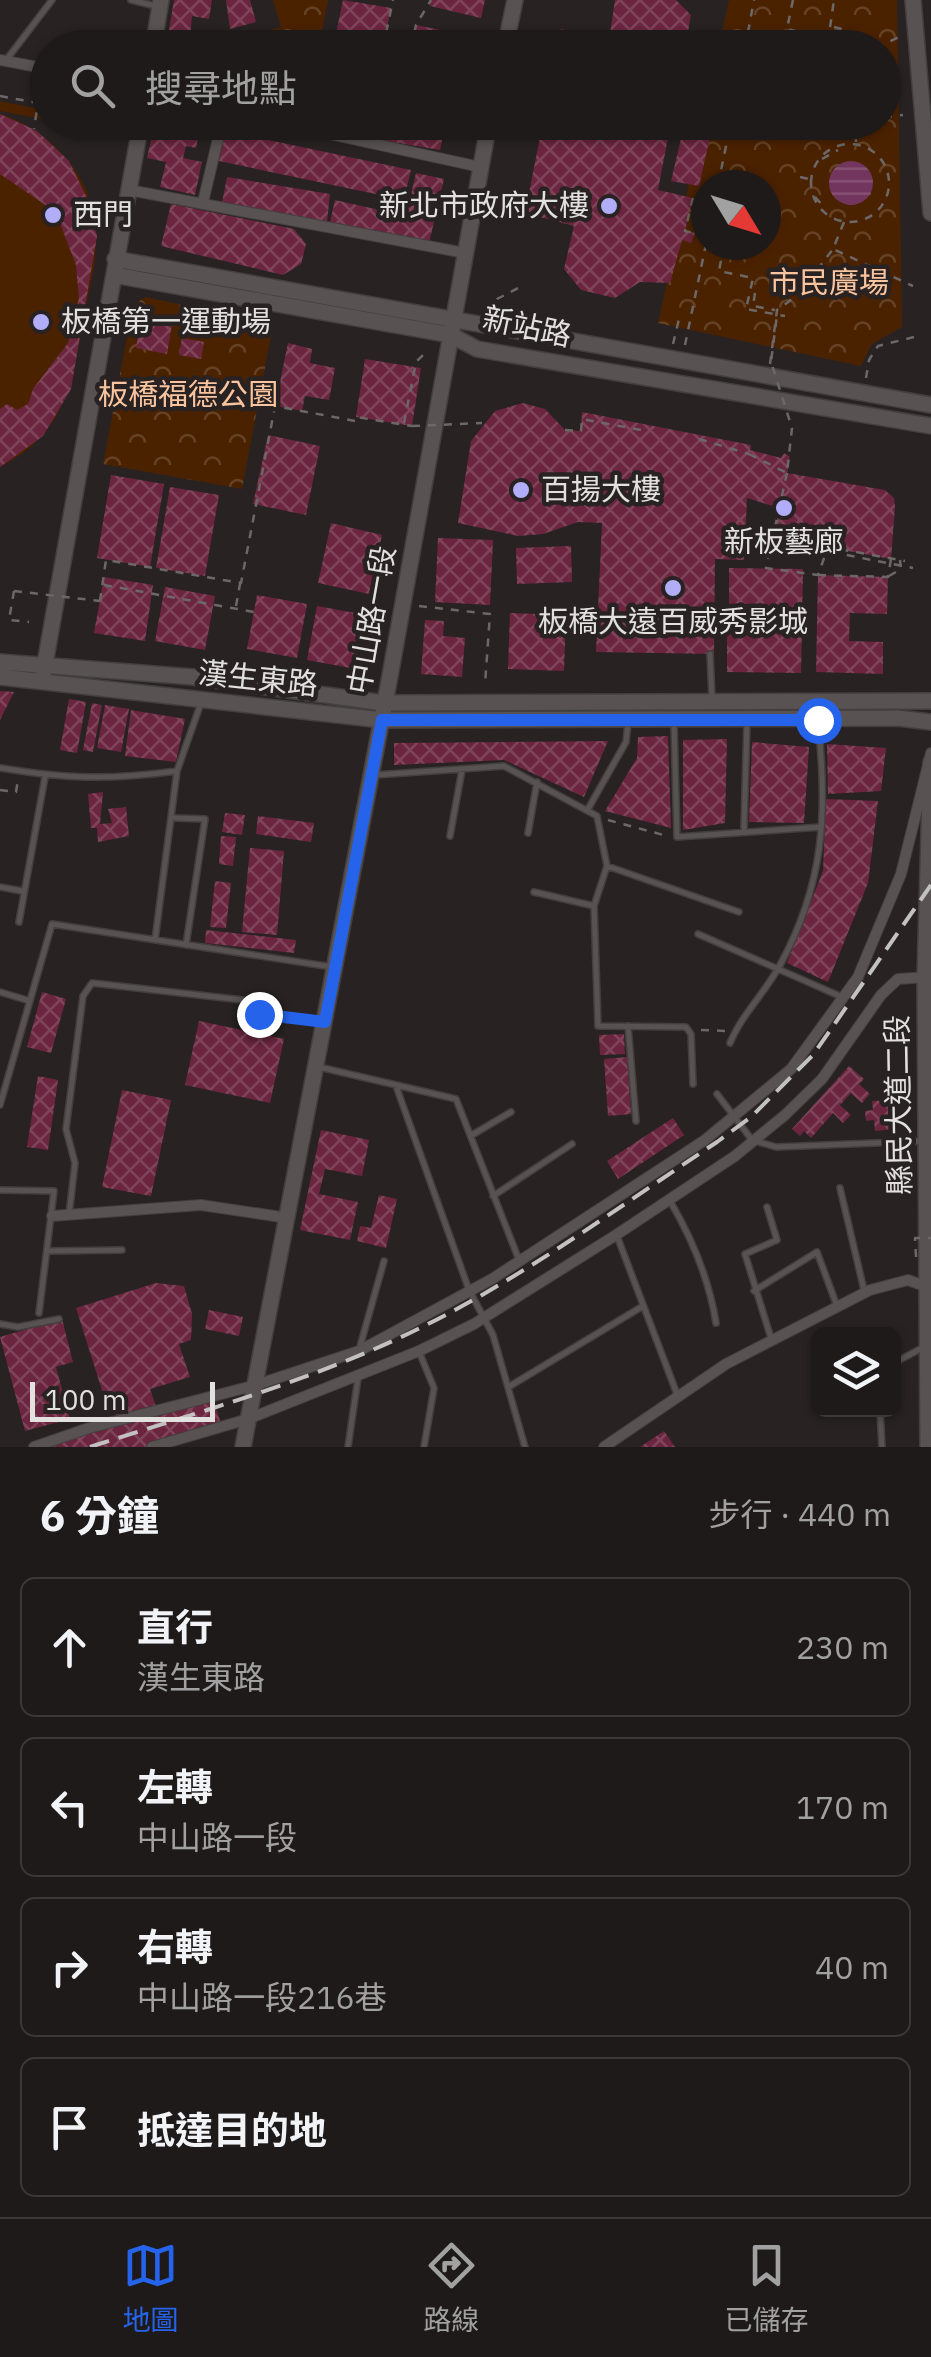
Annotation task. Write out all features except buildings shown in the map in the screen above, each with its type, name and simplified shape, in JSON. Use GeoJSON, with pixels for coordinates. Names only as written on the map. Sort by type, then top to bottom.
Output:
{"type":"FeatureCollection","features":[{"type":"Feature","properties":{"kind":"street"},"geometry":{"type":"LineString","coordinates":[[509,30],[515,0]]}},
{"type":"Feature","properties":{"kind":"street"},"geometry":{"type":"LineString","coordinates":[[914,0],[931,213]]}},
{"type":"Feature","properties":{"kind":"street"},"geometry":{"type":"LineString","coordinates":[[156,30],[160,4]]}},
{"type":"Feature","properties":{"kind":"street"},"geometry":{"type":"LineString","coordinates":[[2,61],[30,66]]}},
{"type":"Feature","properties":{"kind":"street"},"geometry":{"type":"LineString","coordinates":[[44,673],[137,140]]}},
{"type":"Feature","properties":{"kind":"street"},"geometry":{"type":"LineString","coordinates":[[203,202],[218,140]]}},
{"type":"Feature","properties":{"kind":"street"},"geometry":{"type":"LineString","coordinates":[[356,140],[480,167]]}},
{"type":"Feature","properties":{"kind":"street","name":"中山路一段"},"geometry":{"type":"LineString","coordinates":[[243,1447],[372,776],[486,140]]}},
{"type":"Feature","properties":{"kind":"street"},"geometry":{"type":"LineString","coordinates":[[129,190],[465,253]]}},
{"type":"Feature","properties":{"kind":"street","name":"新站路"},"geometry":{"type":"LineString","coordinates":[[114,267],[931,405]]}},
{"type":"Feature","properties":{"kind":"street","name":"新站路"},"geometry":{"type":"LineString","coordinates":[[452,326],[476,349],[931,426]]}},
{"type":"Feature","properties":{"kind":"street","name":"漢生東路"},"geometry":{"type":"LineString","coordinates":[[0,662],[202,700],[382,720],[898,718],[931,722]]}},
{"type":"Feature","properties":{"kind":"street","name":"漢生東路"},"geometry":{"type":"LineString","coordinates":[[0,677],[44,673],[193,677],[384,702],[931,700]]}},
{"type":"Feature","properties":{"kind":"street"},"geometry":{"type":"LineString","coordinates":[[34,1447],[89,1428],[256,1385],[359,1350],[469,1290],[706,1140],[790,1069],[858,977],[901,874],[931,753]]}},
{"type":"Feature","properties":{"kind":"street","name":"縣民大道二段"},"geometry":{"type":"LineString","coordinates":[[928,1447],[931,762]]}},
{"type":"Feature","properties":{"kind":"street"},"geometry":{"type":"LineString","coordinates":[[152,1447],[248,1419],[419,1351],[484,1318],[736,1156],[822,1078],[881,995],[898,978],[928,977]]}},
{"type":"Feature","properties":{"kind":"street"},"geometry":{"type":"LineString","coordinates":[[52,1216],[202,1205],[288,1218]]}},
{"type":"Feature","properties":{"kind":"street"},"geometry":{"type":"LineString","coordinates":[[612,1445],[678,1397],[772,1341],[864,1293],[908,1280],[930,1288]]}},
{"type":"Feature","properties":{"kind":"lane"},"geometry":{"type":"LineString","coordinates":[[2,61],[52,0]]}},
{"type":"Feature","properties":{"kind":"lane"},"geometry":{"type":"LineString","coordinates":[[132,0],[160,4]]}},
{"type":"Feature","properties":{"kind":"lane"},"geometry":{"type":"LineString","coordinates":[[710,654],[712,700]]}},
{"type":"Feature","properties":{"kind":"lane"},"geometry":{"type":"LineString","coordinates":[[155,940],[177,772],[202,700]]}},
{"type":"Feature","properties":{"kind":"lane"},"geometry":{"type":"LineString","coordinates":[[730,1044],[780,966],[819,870],[824,774],[818,720]]}},
{"type":"Feature","properties":{"kind":"lane"},"geometry":{"type":"LineString","coordinates":[[588,809],[626,742],[629,721]]}},
{"type":"Feature","properties":{"kind":"lane"},"geometry":{"type":"LineString","coordinates":[[674,721],[678,837],[744,829],[821,827]]}},
{"type":"Feature","properties":{"kind":"lane"},"geometry":{"type":"LineString","coordinates":[[744,829],[747,721]]}},
{"type":"Feature","properties":{"kind":"lane"},"geometry":{"type":"LineString","coordinates":[[372,776],[504,766],[538,780],[597,816],[607,866],[594,906],[598,1026],[686,1026],[691,1034],[692,1084]]}},
{"type":"Feature","properties":{"kind":"lane"},"geometry":{"type":"LineString","coordinates":[[1,768],[46,777],[100,780],[177,772]]}},
{"type":"Feature","properties":{"kind":"lane"},"geometry":{"type":"LineString","coordinates":[[450,836],[462,769]]}},
{"type":"Feature","properties":{"kind":"lane"},"geometry":{"type":"LineString","coordinates":[[19,922],[46,777]]}},
{"type":"Feature","properties":{"kind":"lane"},"geometry":{"type":"LineString","coordinates":[[528,833],[538,780]]}},
{"type":"Feature","properties":{"kind":"lane"},"geometry":{"type":"LineString","coordinates":[[174,818],[204,819],[186,945]]}},
{"type":"Feature","properties":{"kind":"lane"},"geometry":{"type":"LineString","coordinates":[[607,866],[739,912]]}},
{"type":"Feature","properties":{"kind":"lane"},"geometry":{"type":"LineString","coordinates":[[0,887],[23,891]]}},
{"type":"Feature","properties":{"kind":"lane"},"geometry":{"type":"LineString","coordinates":[[534,892],[594,906]]}},
{"type":"Feature","properties":{"kind":"lane"},"geometry":{"type":"LineString","coordinates":[[0,1104],[52,924],[335,968]]}},
{"type":"Feature","properties":{"kind":"lane"},"geometry":{"type":"LineString","coordinates":[[698,934],[780,966],[843,998]]}},
{"type":"Feature","properties":{"kind":"lane"},"geometry":{"type":"LineString","coordinates":[[69,1214],[75,1162],[66,1128],[84,996],[92,983],[242,1000],[259,1014],[325,1022]]}},
{"type":"Feature","properties":{"kind":"lane"},"geometry":{"type":"LineString","coordinates":[[0,992],[30,1001]]}},
{"type":"Feature","properties":{"kind":"lane"},"geometry":{"type":"LineString","coordinates":[[628,1026],[636,1120]]}},
{"type":"Feature","properties":{"kind":"lane"},"geometry":{"type":"LineString","coordinates":[[316,1067],[456,1099],[518,1260]]}},
{"type":"Feature","properties":{"kind":"lane"},"geometry":{"type":"LineString","coordinates":[[396,1086],[469,1290],[510,1386],[525,1447]]}},
{"type":"Feature","properties":{"kind":"lane"},"geometry":{"type":"LineString","coordinates":[[716,1094],[752,1140],[776,1147],[927,1140]]}},
{"type":"Feature","properties":{"kind":"lane"},"geometry":{"type":"LineString","coordinates":[[472,1135],[511,1112]]}},
{"type":"Feature","properties":{"kind":"lane"},"geometry":{"type":"LineString","coordinates":[[493,1196],[572,1144]]}},
{"type":"Feature","properties":{"kind":"lane"},"geometry":{"type":"LineString","coordinates":[[840,1188],[864,1293]]}},
{"type":"Feature","properties":{"kind":"lane"},"geometry":{"type":"LineString","coordinates":[[0,1190],[54,1191],[39,1313]]}},
{"type":"Feature","properties":{"kind":"lane"},"geometry":{"type":"LineString","coordinates":[[669,1198],[711,1291],[716,1323]]}},
{"type":"Feature","properties":{"kind":"lane"},"geometry":{"type":"LineString","coordinates":[[766,1207],[777,1240],[746,1254],[772,1341]]}},
{"type":"Feature","properties":{"kind":"lane"},"geometry":{"type":"LineString","coordinates":[[616,1236],[678,1397]]}},
{"type":"Feature","properties":{"kind":"lane"},"geometry":{"type":"LineString","coordinates":[[48,1252],[122,1250]]}},
{"type":"Feature","properties":{"kind":"lane"},"geometry":{"type":"LineString","coordinates":[[754,1290],[817,1252],[838,1307]]}},
{"type":"Feature","properties":{"kind":"lane"},"geometry":{"type":"LineString","coordinates":[[359,1350],[384,1261]]}},
{"type":"Feature","properties":{"kind":"lane"},"geometry":{"type":"LineString","coordinates":[[510,1386],[642,1306]]}},
{"type":"Feature","properties":{"kind":"lane"},"geometry":{"type":"LineString","coordinates":[[0,1324],[18,1327],[59,1319]]}},
{"type":"Feature","properties":{"kind":"lane"},"geometry":{"type":"LineString","coordinates":[[901,1360],[929,1345]]}},
{"type":"Feature","properties":{"kind":"lane"},"geometry":{"type":"LineString","coordinates":[[419,1351],[434,1388],[424,1447]]}},
{"type":"Feature","properties":{"kind":"lane"},"geometry":{"type":"LineString","coordinates":[[348,1447],[358,1375]]}},
{"type":"Feature","properties":{"kind":"lane"},"geometry":{"type":"LineString","coordinates":[[880,1417],[882,1447]]}},
{"type":"Feature","properties":{"kind":"path"},"geometry":{"type":"LineString","coordinates":[[386,30],[392,0]]}},
{"type":"Feature","properties":{"kind":"path"},"geometry":{"type":"LineString","coordinates":[[415,30],[432,0]]}},
{"type":"Feature","properties":{"kind":"path"},"geometry":{"type":"LineString","coordinates":[[748,30],[754,0]]}},
{"type":"Feature","properties":{"kind":"path"},"geometry":{"type":"LineString","coordinates":[[791,30],[787,29],[792,0]]}},
{"type":"Feature","properties":{"kind":"path"},"geometry":{"type":"LineString","coordinates":[[831,30],[834,0]]}},
{"type":"Feature","properties":{"kind":"path"},"geometry":{"type":"LineString","coordinates":[[832,26],[842,30]]}},
{"type":"Feature","properties":{"kind":"path"},"geometry":{"type":"LineString","coordinates":[[0,96],[30,102]]}},
{"type":"Feature","properties":{"kind":"path"},"geometry":{"type":"LineString","coordinates":[[721,170],[727,140]]}},
{"type":"Feature","properties":{"kind":"path"},"geometry":{"type":"LineString","coordinates":[[856,140],[856,144]]}},
{"type":"Feature","properties":{"kind":"path"},"geometry":{"type":"LineString","coordinates":[[856,144],[878,155],[889,176],[889,189],[885,200],[868,218],[844,222],[822,211],[810,179],[814,166],[832,148],[856,144]]}},
{"type":"Feature","properties":{"kind":"path"},"geometry":{"type":"LineString","coordinates":[[814,166],[838,150]]}},
{"type":"Feature","properties":{"kind":"path"},"geometry":{"type":"LineString","coordinates":[[800,177],[810,179]]}},
{"type":"Feature","properties":{"kind":"path"},"geometry":{"type":"LineString","coordinates":[[812,192],[824,207]]}},
{"type":"Feature","properties":{"kind":"path"},"geometry":{"type":"LineString","coordinates":[[691,203],[685,231],[691,232]]}},
{"type":"Feature","properties":{"kind":"path"},"geometry":{"type":"LineString","coordinates":[[770,366],[776,315],[798,295],[832,249],[844,222]]}},
{"type":"Feature","properties":{"kind":"path"},"geometry":{"type":"LineString","coordinates":[[832,249],[913,286]]}},
{"type":"Feature","properties":{"kind":"path"},"geometry":{"type":"LineString","coordinates":[[685,346],[703,260]]}},
{"type":"Feature","properties":{"kind":"path"},"geometry":{"type":"LineString","coordinates":[[721,260],[719,271],[753,278],[746,309],[784,316]]}},
{"type":"Feature","properties":{"kind":"path"},"geometry":{"type":"LineString","coordinates":[[487,312],[497,300],[520,287]]}},
{"type":"Feature","properties":{"kind":"path"},"geometry":{"type":"LineString","coordinates":[[756,294],[753,306],[776,315]]}},
{"type":"Feature","properties":{"kind":"path"},"geometry":{"type":"LineString","coordinates":[[776,315],[771,362],[792,428],[787,473],[766,568],[818,576],[888,577],[901,569],[903,561],[830,550]]}},
{"type":"Feature","properties":{"kind":"path"},"geometry":{"type":"LineString","coordinates":[[673,344],[679,320]]}},
{"type":"Feature","properties":{"kind":"path"},"geometry":{"type":"LineString","coordinates":[[865,380],[869,360],[878,346],[888,340],[914,338]]}},
{"type":"Feature","properties":{"kind":"path"},"geometry":{"type":"LineString","coordinates":[[404,424],[415,368],[427,350]]}},
{"type":"Feature","properties":{"kind":"path"},"geometry":{"type":"LineString","coordinates":[[235,608],[275,406],[355,421],[356,417],[404,424],[482,423]]}},
{"type":"Feature","properties":{"kind":"path"},"geometry":{"type":"LineString","coordinates":[[565,430],[581,432],[582,419],[646,430]]}},
{"type":"Feature","properties":{"kind":"path"},"geometry":{"type":"LineString","coordinates":[[698,439],[749,454],[787,473]]}},
{"type":"Feature","properties":{"kind":"path"},"geometry":{"type":"LineString","coordinates":[[746,532],[913,568]]}},
{"type":"Feature","properties":{"kind":"path"},"geometry":{"type":"LineString","coordinates":[[818,576],[830,550]]}},
{"type":"Feature","properties":{"kind":"path"},"geometry":{"type":"LineString","coordinates":[[888,577],[891,559]]}},
{"type":"Feature","properties":{"kind":"path"},"geometry":{"type":"LineString","coordinates":[[29,622],[9,620],[14,591],[100,601],[106,560],[241,583]]}},
{"type":"Feature","properties":{"kind":"path"},"geometry":{"type":"LineString","coordinates":[[103,585],[254,612]]}},
{"type":"Feature","properties":{"kind":"path"},"geometry":{"type":"LineString","coordinates":[[419,606],[490,614],[484,684]]}},
{"type":"Feature","properties":{"kind":"path"},"geometry":{"type":"LineString","coordinates":[[0,790],[16,792],[19,771]]}},
{"type":"Feature","properties":{"kind":"path"},"geometry":{"type":"LineString","coordinates":[[597,816],[654,835],[678,837]]}},
{"type":"Feature","properties":{"kind":"path"},"geometry":{"type":"LineString","coordinates":[[691,1034],[712,1027],[734,1033]]}},
{"type":"Feature","properties":{"kind":"path"},"geometry":{"type":"LineString","coordinates":[[916,1257],[915,1238],[931,1238]]}},
{"type":"Feature","properties":{"kind":"green space"},"geometry":{"type":"Polygon","coordinates":[[[273,0],[328,0],[322,30],[270,30],[281,27],[273,0]]]}},
{"type":"Feature","properties":{"kind":"green space","name":"市民廣場"},"geometry":{"type":"Polygon","coordinates":[[[729,0],[897,0],[897,30],[723,30],[729,0]]]}},
{"type":"Feature","properties":{"kind":"green space"},"geometry":{"type":"Polygon","coordinates":[[[0,101],[30,107],[30,117],[0,111],[0,101]]]}},
{"type":"Feature","properties":{"kind":"green space","name":"板橋第一運動場"},"geometry":{"type":"Polygon","coordinates":[[[0,114],[30,128],[30,140],[47,140],[78,174],[93,211],[96,242],[74,367],[61,406],[38,440],[0,467],[0,114]]]}},
{"type":"Feature","properties":{"kind":"green space","name":"市民廣場"},"geometry":{"type":"Polygon","coordinates":[[[698,140],[899,140],[902,327],[872,344],[861,366],[658,323],[691,173],[691,260],[781,260],[781,170],[692,170],[698,140]]]}},
{"type":"Feature","properties":{"kind":"green space","name":"板橋福德公園"},"geometry":{"type":"Polygon","coordinates":[[[146,297],[273,325],[242,489],[103,464],[133,305],[146,297]]]}},
{"type":"Feature","properties":{"kind":"shaded area"},"geometry":{"type":"Polygon","coordinates":[[[851,161],[867,167],[873,183],[867,199],[851,205],[835,199],[829,183],[835,167],[851,161]]]}},
{"type":"Feature","properties":{"kind":"railway"},"geometry":{"type":"LineString","coordinates":[[90,1447],[257,1394],[380,1347],[459,1308],[608,1216],[751,1117],[813,1055],[931,885]]}},
{"type":"Feature","properties":{"kind":"place","name":"新北市政府大樓"},"geometry":{"type":"Point","coordinates":[609,206]}},
{"type":"Feature","properties":{"kind":"place","name":"西門"},"geometry":{"type":"Point","coordinates":[53,215]}},
{"type":"Feature","properties":{"kind":"place","name":"板橋第一運動場"},"geometry":{"type":"Point","coordinates":[41,322]}},
{"type":"Feature","properties":{"kind":"place","name":"百揚大樓"},"geometry":{"type":"Point","coordinates":[521,490]}},
{"type":"Feature","properties":{"kind":"place","name":"新板藝廊"},"geometry":{"type":"Point","coordinates":[784,508]}},
{"type":"Feature","properties":{"kind":"place","name":"板橋大遠百威秀影城"},"geometry":{"type":"Point","coordinates":[673,588]}},
{"type":"Feature","properties":{"kind":"route"},"geometry":{"type":"LineString","coordinates":[[259,1014],[325,1022],[382,720],[818,720]]}}]}
